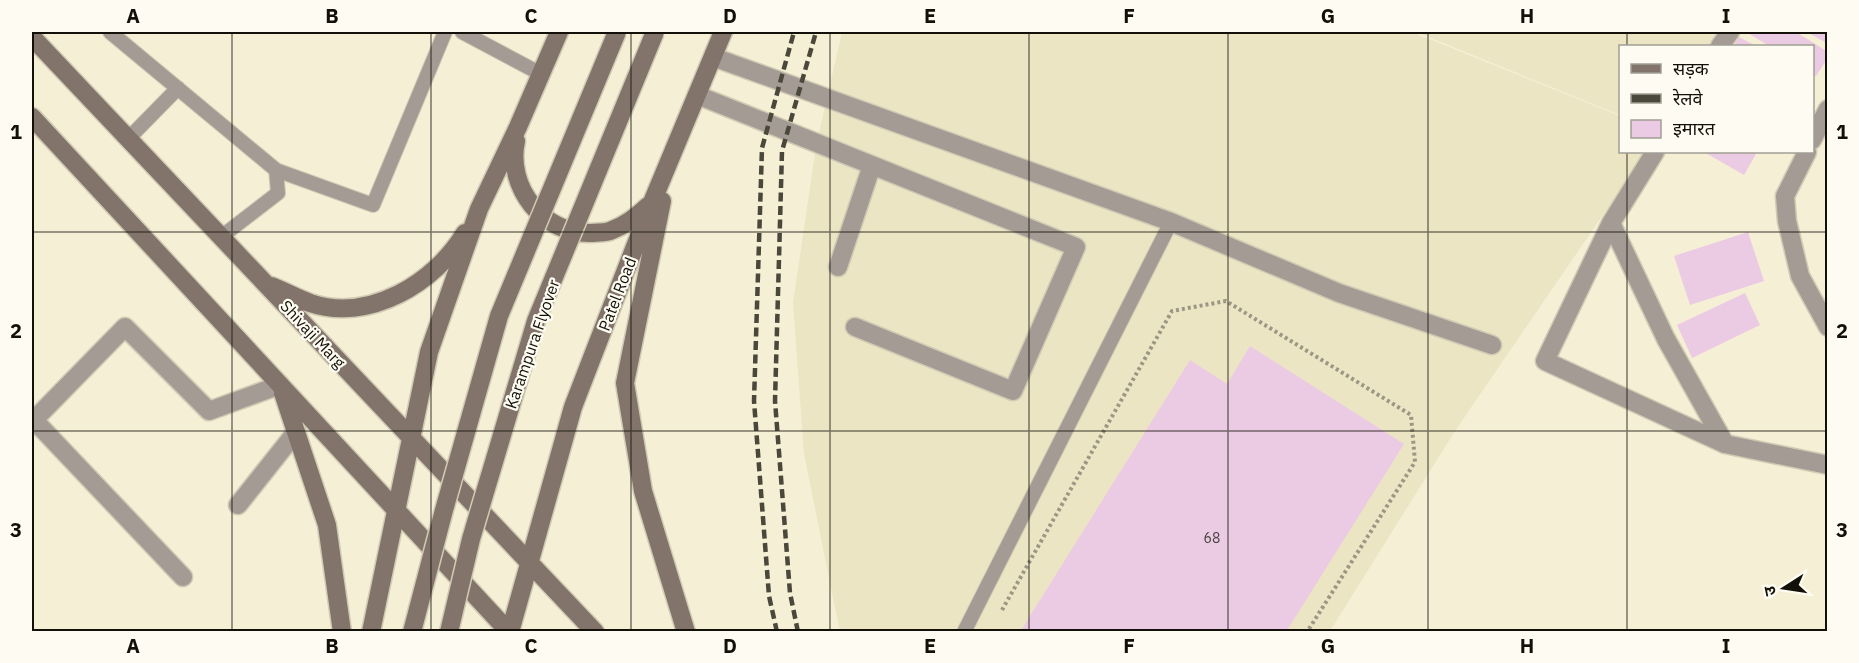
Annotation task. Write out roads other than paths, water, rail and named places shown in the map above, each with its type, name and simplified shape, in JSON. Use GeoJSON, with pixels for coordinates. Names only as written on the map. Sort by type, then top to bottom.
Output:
{"type":"FeatureCollection","features":[{"type":"Feature","properties":{"kind":"main road"},"geometry":{"type":"LineString","coordinates":[[371,632],[429,352],[479,209],[559,32]]}},
{"type":"Feature","properties":{"kind":"main road"},"geometry":{"type":"LineString","coordinates":[[412,632],[499,316],[617,32]]}},
{"type":"Feature","properties":{"kind":"main road","name":"Karampura Flyover"},"geometry":{"type":"LineString","coordinates":[[449,632],[471,538],[536,321],[655,32]]}},
{"type":"Feature","properties":{"kind":"main road","name":"Patel Road"},"geometry":{"type":"LineString","coordinates":[[509,632],[573,407],[653,200],[670,164],[723,32]]}},
{"type":"Feature","properties":{"kind":"main road","name":"Shivaji Marg"},"geometry":{"type":"LineString","coordinates":[[32,37],[595,632]]}},
{"type":"Feature","properties":{"kind":"main road"},"geometry":{"type":"LineString","coordinates":[[32,117],[509,632]]}},
{"type":"Feature","properties":{"kind":"main road"},"geometry":{"type":"LineString","coordinates":[[518,127],[513,154],[517,182],[531,207],[553,224],[580,233],[608,232],[634,220],[653,200]]}},
{"type":"Feature","properties":{"kind":"main road"},"geometry":{"type":"LineString","coordinates":[[670,164],[624,383],[644,491],[686,632]]}},
{"type":"Feature","properties":{"kind":"main road"},"geometry":{"type":"LineString","coordinates":[[264,283],[311,303],[342,308],[392,298],[416,284],[438,267],[458,243],[479,209]]}},
{"type":"Feature","properties":{"kind":"main road"},"geometry":{"type":"LineString","coordinates":[[280,385],[327,525],[342,632]]}},
{"type":"Feature","properties":{"kind":"street"},"geometry":{"type":"LineString","coordinates":[[1721,45],[1730,32]]}},
{"type":"Feature","properties":{"kind":"street"},"geometry":{"type":"LineString","coordinates":[[713,57],[1172,222],[1339,294],[1492,345]]}},
{"type":"Feature","properties":{"kind":"street"},"geometry":{"type":"LineString","coordinates":[[697,95],[1076,247],[1013,391],[855,327]]}},
{"type":"Feature","properties":{"kind":"street"},"geometry":{"type":"LineString","coordinates":[[1814,136],[1827,110]]}},
{"type":"Feature","properties":{"kind":"street"},"geometry":{"type":"LineString","coordinates":[[1654,153],[1611,223],[1545,361],[1725,444],[1827,465]]}},
{"type":"Feature","properties":{"kind":"street"},"geometry":{"type":"LineString","coordinates":[[1806,153],[1785,196],[1787,221],[1800,276],[1827,327]]}},
{"type":"Feature","properties":{"kind":"street"},"geometry":{"type":"LineString","coordinates":[[838,267],[872,165]]}},
{"type":"Feature","properties":{"kind":"street"},"geometry":{"type":"LineString","coordinates":[[1611,223],[1666,339],[1725,444]]}},
{"type":"Feature","properties":{"kind":"street"},"geometry":{"type":"LineString","coordinates":[[183,577],[33,419],[125,327],[209,411],[280,385]]}},
{"type":"Feature","properties":{"kind":"street"},"geometry":{"type":"LineString","coordinates":[[238,505],[296,432]]}},
{"type":"Feature","properties":{"kind":"lane"},"geometry":{"type":"LineString","coordinates":[[110,32],[276,170],[373,205],[445,32]]}},
{"type":"Feature","properties":{"kind":"lane"},"geometry":{"type":"LineString","coordinates":[[462,32],[541,74]]}},
{"type":"Feature","properties":{"kind":"lane"},"geometry":{"type":"LineString","coordinates":[[128,139],[178,88]]}},
{"type":"Feature","properties":{"kind":"lane"},"geometry":{"type":"LineString","coordinates":[[221,237],[279,193],[276,170]]}},
{"type":"Feature","properties":{"kind":"lane"},"geometry":{"type":"LineString","coordinates":[[964,632],[1172,222]]}},
{"type":"Feature","properties":{"kind":"railway"},"geometry":{"type":"LineString","coordinates":[[777,632],[769,596],[754,401],[762,148],[794,32]]}},
{"type":"Feature","properties":{"kind":"railway"},"geometry":{"type":"LineString","coordinates":[[798,632],[790,593],[775,401],[782,151],[816,32]]}}]}
